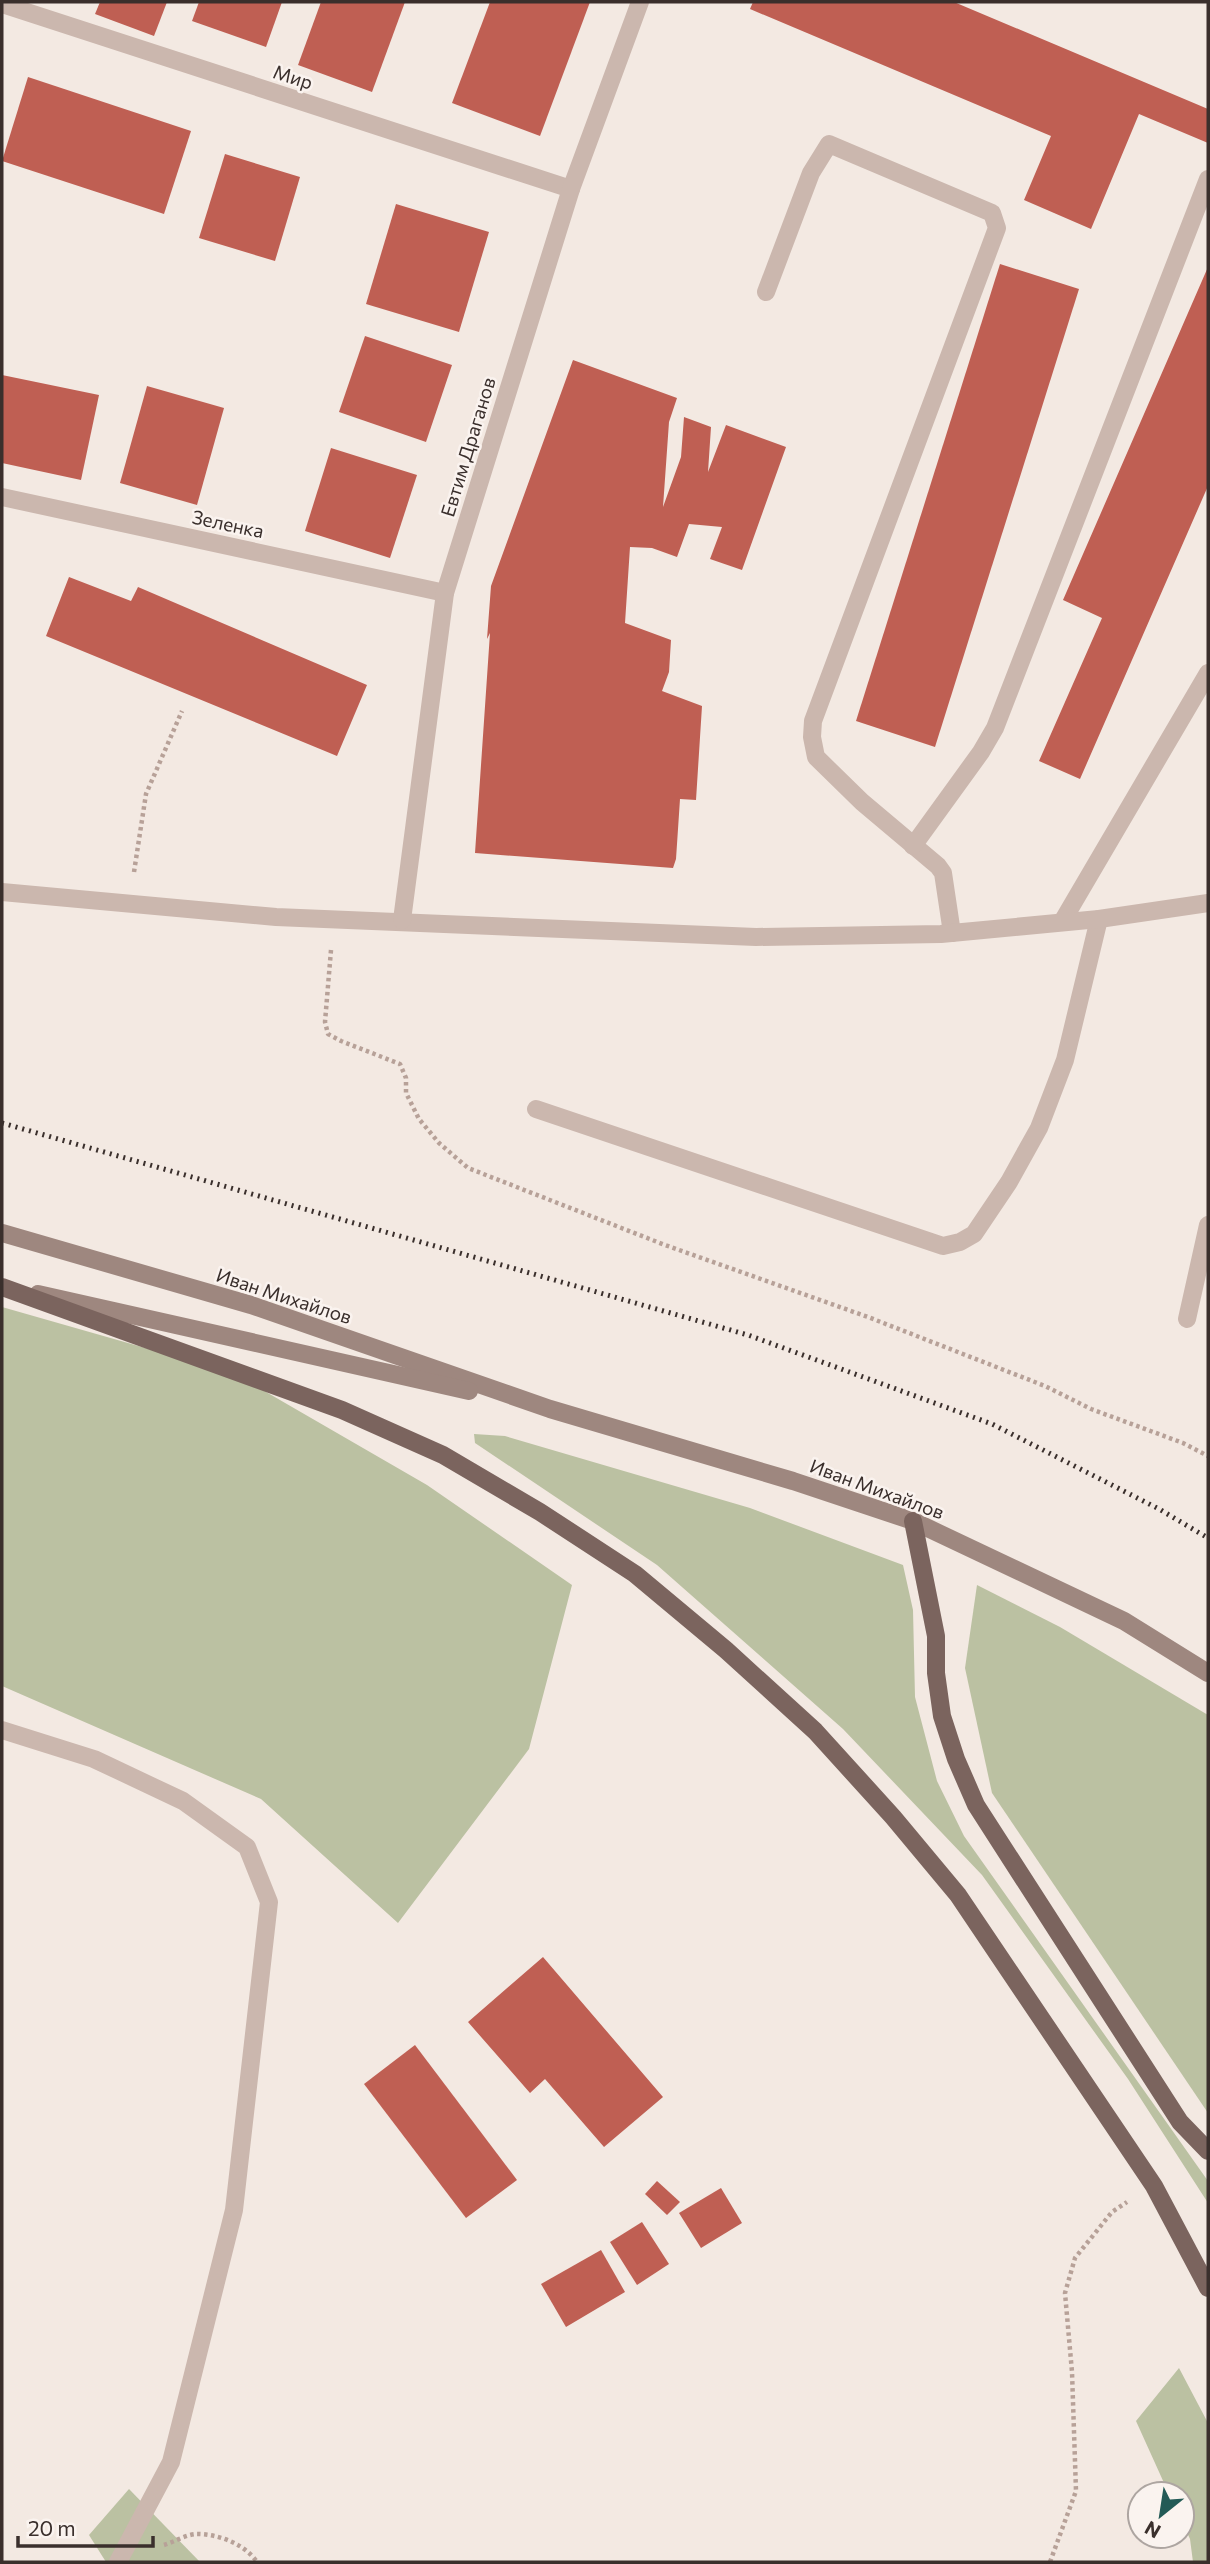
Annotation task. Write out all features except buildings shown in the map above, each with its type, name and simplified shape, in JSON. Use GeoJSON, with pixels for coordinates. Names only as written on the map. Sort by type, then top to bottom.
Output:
{"type":"FeatureCollection","features":[{"type":"Feature","properties":{"kind":"main road","name":"Иван Михайлов"},"geometry":{"type":"LineString","coordinates":[[2,1233],[251,1305],[551,1409],[793,1480],[913,1521],[1124,1621],[1208,1673]]}},
{"type":"Feature","properties":{"kind":"main road","name":"Иван Михайлов"},"geometry":{"type":"LineString","coordinates":[[2,1286],[551,1409]]}},
{"type":"Feature","properties":{"kind":"main road"},"geometry":{"type":"LineString","coordinates":[[2,1286],[342,1410],[443,1455],[540,1512],[635,1574],[726,1650],[815,1731],[893,1816],[958,1895],[1154,2186],[1208,2288]]}},
{"type":"Feature","properties":{"kind":"main road"},"geometry":{"type":"LineString","coordinates":[[913,1521],[936,1636],[936,1673],[943,1716],[956,1759],[976,1805],[1180,2122],[1208,2151]]}},
{"type":"Feature","properties":{"kind":"street","name":"Евтим Драганов"},"geometry":{"type":"LineString","coordinates":[[402,920],[445,593],[571,189],[640,2]]}},
{"type":"Feature","properties":{"kind":"street","name":"Мир"},"geometry":{"type":"LineString","coordinates":[[2,4],[571,189]]}},
{"type":"Feature","properties":{"kind":"street"},"geometry":{"type":"LineString","coordinates":[[766,292],[811,173],[829,144],[992,213],[998,228],[813,721],[812,737],[816,757],[862,802],[943,873],[952,933]]}},
{"type":"Feature","properties":{"kind":"street"},"geometry":{"type":"LineString","coordinates":[[913,846],[981,752],[995,728],[1208,179]]}},
{"type":"Feature","properties":{"kind":"street","name":"Зеленка"},"geometry":{"type":"LineString","coordinates":[[2,497],[445,593]]}},
{"type":"Feature","properties":{"kind":"street"},"geometry":{"type":"LineString","coordinates":[[1062,922],[1208,673]]}},
{"type":"Feature","properties":{"kind":"street"},"geometry":{"type":"LineString","coordinates":[[2,892],[276,917],[402,920],[756,937],[952,933],[1100,919],[1208,903]]}},
{"type":"Feature","properties":{"kind":"street"},"geometry":{"type":"LineString","coordinates":[[536,1109],[943,1245],[960,1242],[974,1234],[1009,1182],[1039,1128],[1065,1060],[1100,919]]}},
{"type":"Feature","properties":{"kind":"street"},"geometry":{"type":"LineString","coordinates":[[1187,1319],[1208,1226]]}},
{"type":"Feature","properties":{"kind":"street"},"geometry":{"type":"LineString","coordinates":[[2,1730],[94,1759],[183,1801],[247,1847],[269,1902],[234,2210],[172,2462],[118,2562]]}},
{"type":"Feature","properties":{"kind":"path"},"geometry":{"type":"LineString","coordinates":[[130,904],[146,794],[182,711]]}},
{"type":"Feature","properties":{"kind":"path"},"geometry":{"type":"LineString","coordinates":[[336,918],[328,977],[325,1022],[328,1034],[400,1064],[406,1078],[406,1093],[419,1119],[439,1143],[468,1168],[665,1245],[868,1317],[1045,1386],[1091,1409],[1208,1455]]}},
{"type":"Feature","properties":{"kind":"path"},"geometry":{"type":"LineString","coordinates":[[1050,2562],[1076,2491],[1072,2372],[1065,2293],[1075,2258],[1112,2212],[1154,2186]]}},
{"type":"Feature","properties":{"kind":"path"},"geometry":{"type":"LineString","coordinates":[[161,2546],[195,2534],[223,2538],[250,2553],[257,2562]]}},
{"type":"Feature","properties":{"kind":"green space"},"geometry":{"type":"Polygon","coordinates":[[[2,1307],[233,1373],[427,1485],[572,1585],[529,1749],[398,1923],[261,1799],[2,1686],[2,1307]]]}},
{"type":"Feature","properties":{"kind":"green space"},"geometry":{"type":"Polygon","coordinates":[[[474,1434],[505,1436],[750,1508],[903,1565],[913,1610],[915,1697],[937,1781],[964,1836],[1208,2181],[1208,2203],[1128,2079],[982,1875],[843,1729],[657,1565],[475,1443],[474,1434]]]}},
{"type":"Feature","properties":{"kind":"green space"},"geometry":{"type":"Polygon","coordinates":[[[977,1585],[1060,1627],[1208,1715],[1208,2113],[992,1793],[965,1668],[977,1585]]]}},
{"type":"Feature","properties":{"kind":"green space"},"geometry":{"type":"Polygon","coordinates":[[[1179,2368],[1208,2423],[1208,2562],[1193,2562],[1191,2550],[1196,2550],[1196,2480],[1163,2480],[1136,2421],[1179,2368]]]}},
{"type":"Feature","properties":{"kind":"green space"},"geometry":{"type":"Polygon","coordinates":[[[129,2489],[200,2562],[106,2562],[89,2535],[129,2489]]]}},
{"type":"Feature","properties":{"kind":"railway"},"geometry":{"type":"LineString","coordinates":[[2,1123],[748,1335],[992,1424],[1159,1509],[1208,1538]]}}]}
